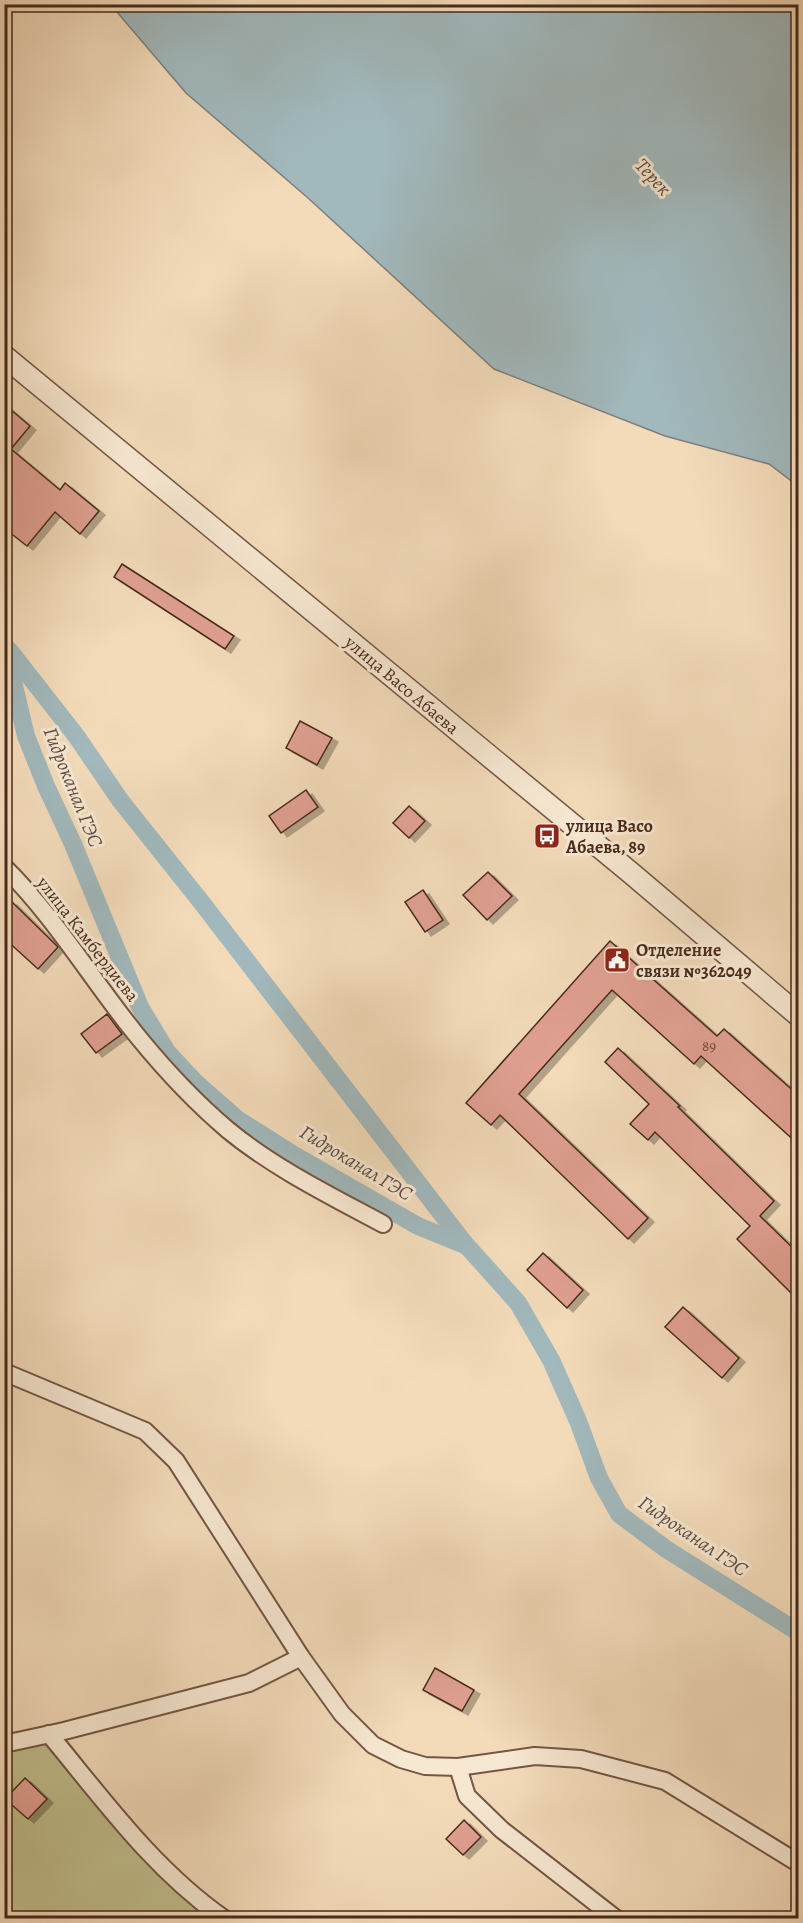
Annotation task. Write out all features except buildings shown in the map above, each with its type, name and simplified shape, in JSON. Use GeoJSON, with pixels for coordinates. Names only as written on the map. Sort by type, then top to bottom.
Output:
{"type":"FeatureCollection","features":[{"type":"Feature","properties":{"kind":"street","name":"улица Васо Абаева"},"geometry":{"type":"LineString","coordinates":[[4,356],[631,873],[798,1015]]}},
{"type":"Feature","properties":{"kind":"street","name":"улица Камбердиева"},"geometry":{"type":"LineString","coordinates":[[4,867],[56,929],[139,1037],[183,1088],[229,1130],[297,1177],[383,1224]]}},
{"type":"Feature","properties":{"kind":"street"},"geometry":{"type":"LineString","coordinates":[[4,1372],[145,1431],[176,1461],[301,1657],[342,1714],[373,1745],[401,1759],[425,1766],[458,1767],[535,1756],[581,1759],[665,1781],[798,1863]]}},
{"type":"Feature","properties":{"kind":"street"},"geometry":{"type":"LineString","coordinates":[[4,1744],[249,1683],[301,1657]]}},
{"type":"Feature","properties":{"kind":"street"},"geometry":{"type":"LineString","coordinates":[[49,1734],[145,1850],[199,1902],[223,1918]]}},
{"type":"Feature","properties":{"kind":"street"},"geometry":{"type":"LineString","coordinates":[[458,1767],[467,1796],[502,1830],[615,1918]]}},
{"type":"Feature","properties":{"kind":"shaded area"},"geometry":{"type":"Polygon","coordinates":[[[52,1737],[210,1918],[5,1918],[4,1739],[52,1737]]]}},
{"type":"Feature","properties":{"kind":"water","name":"Терек"},"geometry":{"type":"Polygon","coordinates":[[[111,5],[798,5],[798,486],[769,464],[665,436],[494,369],[308,198],[186,93],[111,5]]]}},
{"type":"Feature","properties":{"kind":"waterway","name":"Гидроканал ГЭС"},"geometry":{"type":"LineString","coordinates":[[4,644],[26,736],[140,1007],[167,1052],[194,1081],[237,1119],[294,1155],[418,1226],[467,1246],[518,1303],[551,1360],[578,1421],[599,1478],[619,1514],[666,1549],[798,1632]]}},
{"type":"Feature","properties":{"kind":"waterway"},"geometry":{"type":"LineString","coordinates":[[9,650],[77,737],[120,800],[465,1244]]}},
{"type":"Feature","properties":{"kind":"place","name":"улица Васо Абаева, 89"},"geometry":{"type":"Point","coordinates":[547,836]}},
{"type":"Feature","properties":{"kind":"place","name":"Отделение связи №362049"},"geometry":{"type":"Point","coordinates":[617,960]}}]}
